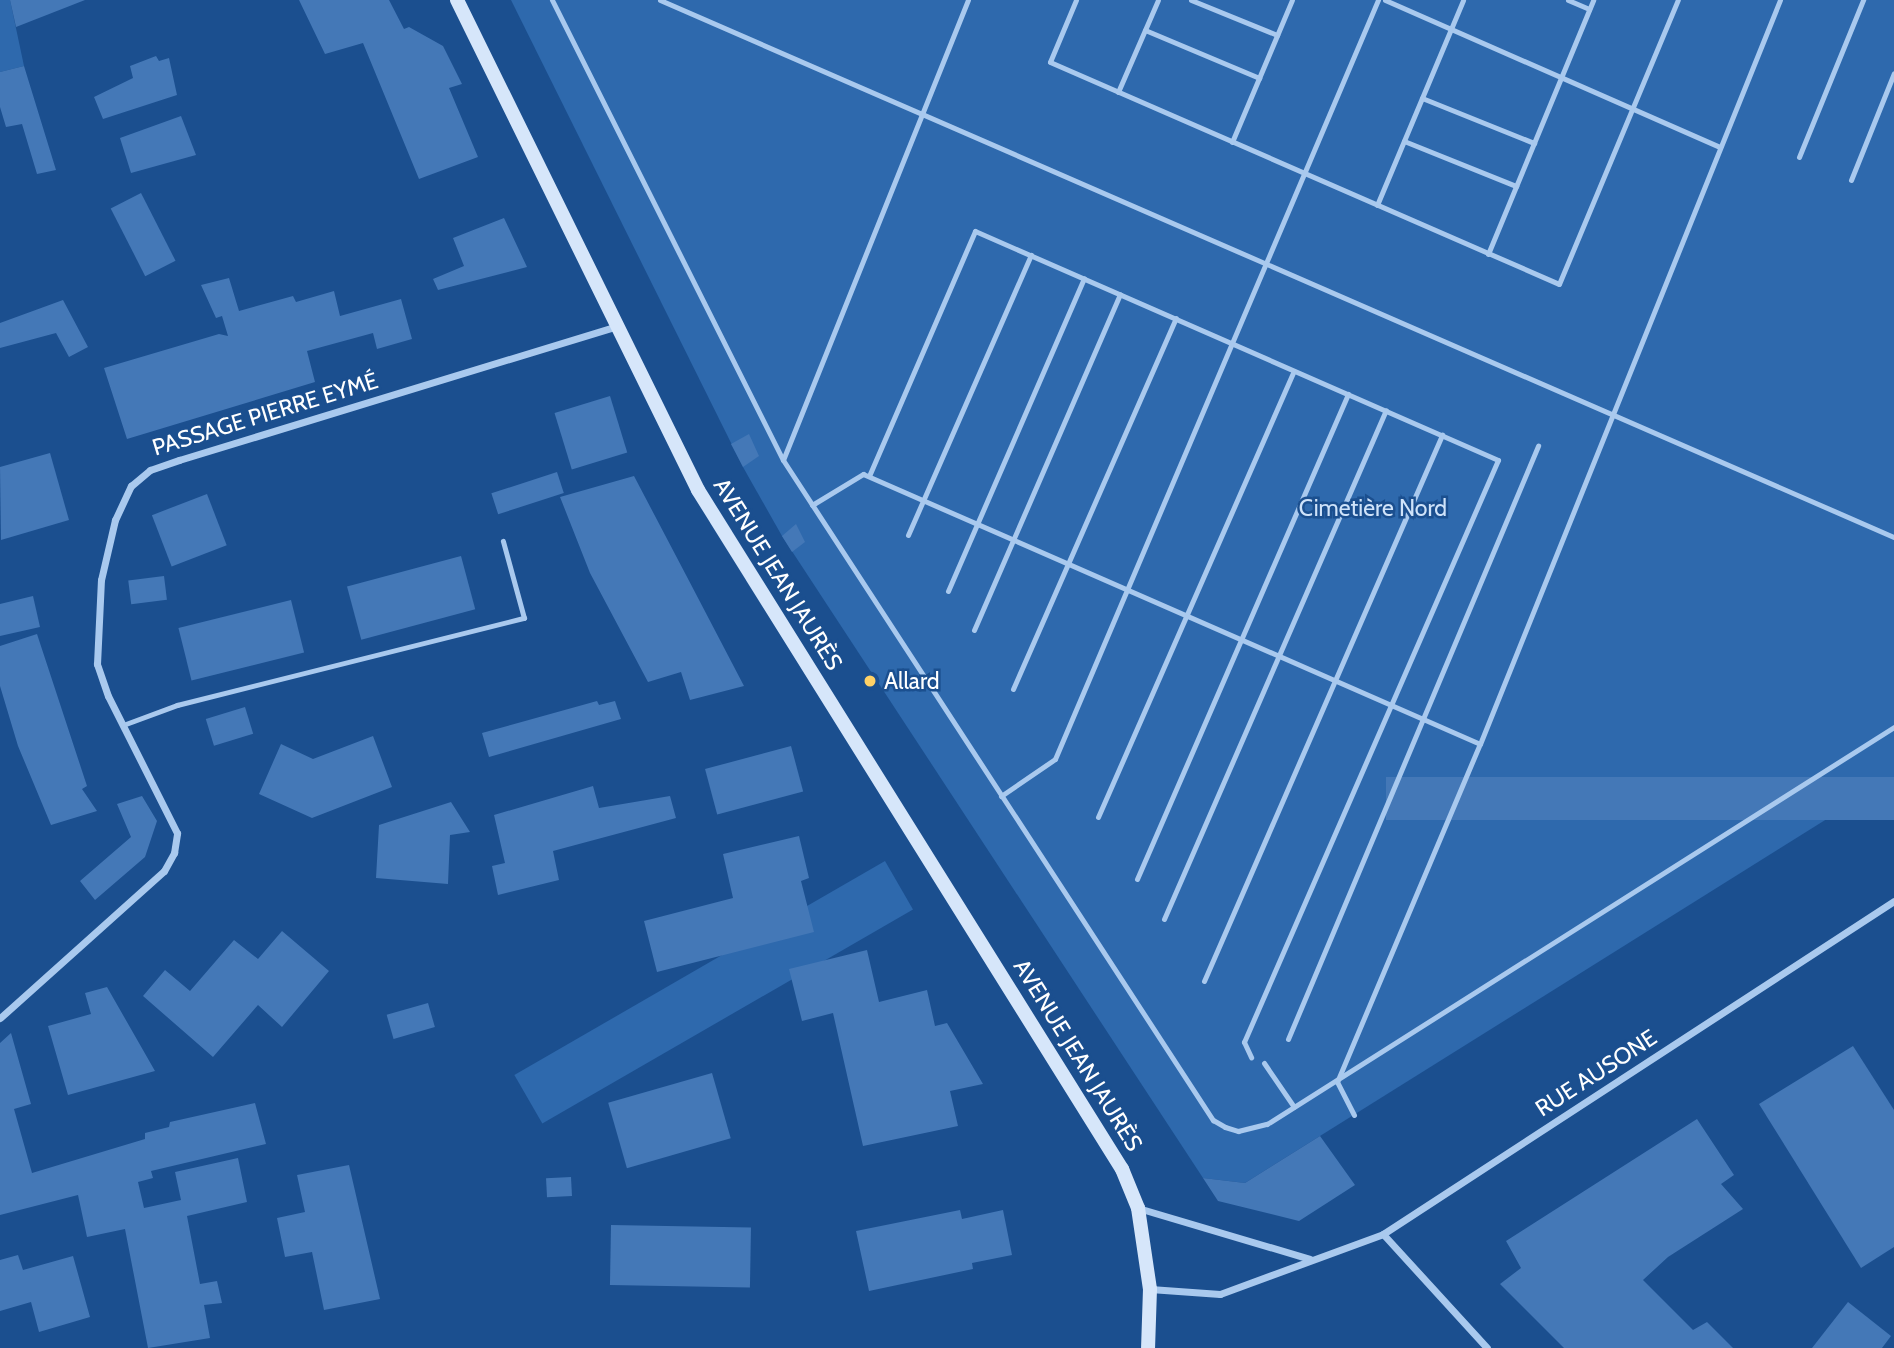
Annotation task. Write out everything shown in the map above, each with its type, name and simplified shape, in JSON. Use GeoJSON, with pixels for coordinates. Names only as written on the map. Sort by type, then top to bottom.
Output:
{"type":"FeatureCollection","features":[{"type":"Feature","properties":{"kind":"street","name":"AVENUE JEAN JAURÈS"},"geometry":{"type":"LineString","coordinates":[[457,0],[698,490],[1096,1123],[1138,1208],[1150,1289],[1148,1348]]}},
{"type":"Feature","properties":{"kind":"street","name":"PASSAGE PIERRE EYMÉ"},"geometry":{"type":"LineString","coordinates":[[0,1018],[164,872],[174,853],[177,833],[123,725],[97,664],[101,580],[115,520],[131,486],[149,470],[619,326]]}},
{"type":"Feature","properties":{"kind":"street","name":"RUE AUSONE"},"geometry":{"type":"LineString","coordinates":[[1150,1289],[1220,1294],[1311,1259],[1347,1251],[1383,1234],[1894,901]]}},
{"type":"Feature","properties":{"kind":"street","name":"RUE AUSONE"},"geometry":{"type":"LineString","coordinates":[[1138,1208],[1311,1259]]}},
{"type":"Feature","properties":{"kind":"street"},"geometry":{"type":"LineString","coordinates":[[1383,1234],[1487,1348]]}},
{"type":"Feature","properties":{"kind":"lane"},"geometry":{"type":"LineString","coordinates":[[552,0],[783,460],[1213,1120],[1237,1131],[1252,1130],[1294,1107],[1894,727]]}},
{"type":"Feature","properties":{"kind":"lane"},"geometry":{"type":"LineString","coordinates":[[660,0],[921,116],[1611,410],[1894,537]]}},
{"type":"Feature","properties":{"kind":"lane"},"geometry":{"type":"LineString","coordinates":[[783,460],[968,0]]}},
{"type":"Feature","properties":{"kind":"lane"},"geometry":{"type":"LineString","coordinates":[[1076,0],[1050,62],[1559,284],[1678,0]]}},
{"type":"Feature","properties":{"kind":"lane"},"geometry":{"type":"LineString","coordinates":[[1118,92],[1158,0]]}},
{"type":"Feature","properties":{"kind":"lane"},"geometry":{"type":"LineString","coordinates":[[1191,0],[1277,35]]}},
{"type":"Feature","properties":{"kind":"lane"},"geometry":{"type":"LineString","coordinates":[[1233,142],[1292,0]]}},
{"type":"Feature","properties":{"kind":"lane"},"geometry":{"type":"LineString","coordinates":[[1001,796],[1055,759],[1269,264],[1378,0]]}},
{"type":"Feature","properties":{"kind":"lane"},"geometry":{"type":"LineString","coordinates":[[1385,0],[1720,147]]}},
{"type":"Feature","properties":{"kind":"lane"},"geometry":{"type":"LineString","coordinates":[[1377,205],[1463,0]]}},
{"type":"Feature","properties":{"kind":"lane"},"geometry":{"type":"LineString","coordinates":[[1567,0],[1589,9]]}},
{"type":"Feature","properties":{"kind":"lane"},"geometry":{"type":"LineString","coordinates":[[1488,254],[1593,0]]}},
{"type":"Feature","properties":{"kind":"lane"},"geometry":{"type":"LineString","coordinates":[[1337,1082],[1480,744],[1611,410],[1780,0]]}},
{"type":"Feature","properties":{"kind":"lane"},"geometry":{"type":"LineString","coordinates":[[1800,156],[1863,0]]}},
{"type":"Feature","properties":{"kind":"lane"},"geometry":{"type":"LineString","coordinates":[[1145,30],[1259,78]]}},
{"type":"Feature","properties":{"kind":"lane"},"geometry":{"type":"LineString","coordinates":[[1851,180],[1894,73]]}},
{"type":"Feature","properties":{"kind":"lane"},"geometry":{"type":"LineString","coordinates":[[1422,98],[1534,143]]}},
{"type":"Feature","properties":{"kind":"lane"},"geometry":{"type":"LineString","coordinates":[[1404,141],[1516,186]]}},
{"type":"Feature","properties":{"kind":"lane"},"geometry":{"type":"LineString","coordinates":[[869,476],[975,231],[1498,460],[1244,1042],[1251,1057]]}},
{"type":"Feature","properties":{"kind":"lane"},"geometry":{"type":"LineString","coordinates":[[908,535],[1031,255]]}},
{"type":"Feature","properties":{"kind":"lane"},"geometry":{"type":"LineString","coordinates":[[948,591],[1084,278]]}},
{"type":"Feature","properties":{"kind":"lane"},"geometry":{"type":"LineString","coordinates":[[974,630],[1120,294]]}},
{"type":"Feature","properties":{"kind":"lane"},"geometry":{"type":"LineString","coordinates":[[1013,689],[1176,318]]}},
{"type":"Feature","properties":{"kind":"lane"},"geometry":{"type":"LineString","coordinates":[[1098,817],[1294,371]]}},
{"type":"Feature","properties":{"kind":"lane"},"geometry":{"type":"LineString","coordinates":[[1137,878],[1348,394]]}},
{"type":"Feature","properties":{"kind":"lane"},"geometry":{"type":"LineString","coordinates":[[1164,919],[1386,410]]}},
{"type":"Feature","properties":{"kind":"lane"},"geometry":{"type":"LineString","coordinates":[[1204,981],[1442,435]]}},
{"type":"Feature","properties":{"kind":"lane"},"geometry":{"type":"LineString","coordinates":[[1287,1039],[1538,446]]}},
{"type":"Feature","properties":{"kind":"lane"},"geometry":{"type":"LineString","coordinates":[[812,505],[863,474],[869,476],[1480,744]]}},
{"type":"Feature","properties":{"kind":"lane"},"geometry":{"type":"LineString","coordinates":[[123,725],[177,705],[524,618],[503,541]]}},
{"type":"Feature","properties":{"kind":"lane"},"geometry":{"type":"LineString","coordinates":[[1264,1063],[1294,1107]]}},
{"type":"Feature","properties":{"kind":"lane"},"geometry":{"type":"LineString","coordinates":[[1337,1082],[1354,1115]]}},
{"type":"Feature","properties":{"kind":"green space"},"geometry":{"type":"Polygon","coordinates":[[[0,0],[10,0],[24,66],[0,72],[0,0]]]}},
{"type":"Feature","properties":{"kind":"green space","name":"Cimetière Nord"},"geometry":{"type":"Polygon","coordinates":[[[511,0],[1894,0],[1894,777],[1245,1183],[1203,1178],[782,536],[743,467],[511,0]]]}},
{"type":"Feature","properties":{"kind":"green space"},"geometry":{"type":"Polygon","coordinates":[[[885,861],[913,909],[542,1123],[514,1075],[885,861]]]}},
{"type":"Feature","properties":{"kind":"building"},"geometry":{"type":"Polygon","coordinates":[[[10,0],[85,0],[16,27],[10,0]]]}},
{"type":"Feature","properties":{"kind":"building"},"geometry":{"type":"Polygon","coordinates":[[[299,0],[389,0],[404,29],[409,27],[443,46],[462,84],[449,88],[478,157],[419,179],[363,43],[325,54],[299,0]]]}},
{"type":"Feature","properties":{"kind":"building"},"geometry":{"type":"Polygon","coordinates":[[[156,56],[159,61],[169,58],[177,95],[103,119],[94,97],[133,78],[130,66],[156,56]]]}},
{"type":"Feature","properties":{"kind":"building"},"geometry":{"type":"Polygon","coordinates":[[[24,66],[56,170],[37,174],[22,124],[6,127],[0,107],[0,72],[24,66]]]}},
{"type":"Feature","properties":{"kind":"building"},"geometry":{"type":"Polygon","coordinates":[[[181,116],[196,155],[131,173],[120,138],[181,116]]]}},
{"type":"Feature","properties":{"kind":"building"},"geometry":{"type":"Polygon","coordinates":[[[141,193],[176,261],[145,276],[111,208],[141,193]]]}},
{"type":"Feature","properties":{"kind":"building"},"geometry":{"type":"Polygon","coordinates":[[[504,218],[527,267],[438,290],[433,279],[464,266],[453,238],[504,218]]]}},
{"type":"Feature","properties":{"kind":"building"},"geometry":{"type":"Polygon","coordinates":[[[229,278],[239,311],[293,296],[296,302],[334,291],[340,316],[401,299],[412,339],[377,349],[373,333],[307,351],[315,382],[127,439],[104,368],[219,334],[228,336],[222,316],[216,318],[201,285],[229,278]]]}},
{"type":"Feature","properties":{"kind":"building"},"geometry":{"type":"Polygon","coordinates":[[[63,300],[88,347],[69,357],[56,333],[0,348],[0,323],[63,300]]]}},
{"type":"Feature","properties":{"kind":"building"},"geometry":{"type":"Polygon","coordinates":[[[610,396],[627,452],[572,469],[555,413],[610,396]]]}},
{"type":"Feature","properties":{"kind":"building"},"geometry":{"type":"Polygon","coordinates":[[[749,434],[759,456],[743,467],[731,444],[749,434]]]}},
{"type":"Feature","properties":{"kind":"building"},"geometry":{"type":"Polygon","coordinates":[[[50,453],[69,520],[1,540],[0,467],[50,453]]]}},
{"type":"Feature","properties":{"kind":"building"},"geometry":{"type":"Polygon","coordinates":[[[557,472],[564,493],[498,514],[491,493],[557,472]]]}},
{"type":"Feature","properties":{"kind":"building"},"geometry":{"type":"Polygon","coordinates":[[[634,476],[744,686],[690,700],[681,672],[648,682],[590,573],[560,497],[634,476]]]}},
{"type":"Feature","properties":{"kind":"building"},"geometry":{"type":"Polygon","coordinates":[[[207,494],[227,545],[172,566],[152,515],[207,494]]]}},
{"type":"Feature","properties":{"kind":"building"},"geometry":{"type":"Polygon","coordinates":[[[796,524],[805,542],[792,552],[782,536],[796,524]]]}},
{"type":"Feature","properties":{"kind":"building"},"geometry":{"type":"Polygon","coordinates":[[[461,556],[475,609],[361,640],[347,587],[461,556]]]}},
{"type":"Feature","properties":{"kind":"building"},"geometry":{"type":"Polygon","coordinates":[[[164,576],[167,600],[131,604],[128,580],[164,576]]]}},
{"type":"Feature","properties":{"kind":"building"},"geometry":{"type":"Polygon","coordinates":[[[33,596],[40,627],[0,636],[0,604],[33,596]]]}},
{"type":"Feature","properties":{"kind":"building"},"geometry":{"type":"Polygon","coordinates":[[[291,600],[304,652],[192,680],[178,628],[291,600]]]}},
{"type":"Feature","properties":{"kind":"building"},"geometry":{"type":"Polygon","coordinates":[[[37,634],[87,786],[82,789],[97,811],[51,825],[18,746],[0,686],[0,646],[37,634]]]}},
{"type":"Feature","properties":{"kind":"building"},"geometry":{"type":"Polygon","coordinates":[[[597,701],[599,705],[615,701],[621,719],[489,757],[482,733],[597,701]]]}},
{"type":"Feature","properties":{"kind":"building"},"geometry":{"type":"Polygon","coordinates":[[[245,707],[253,734],[214,746],[206,719],[245,707]]]}},
{"type":"Feature","properties":{"kind":"building"},"geometry":{"type":"Polygon","coordinates":[[[373,736],[392,787],[312,818],[259,794],[281,744],[313,759],[373,736]]]}},
{"type":"Feature","properties":{"kind":"building"},"geometry":{"type":"Polygon","coordinates":[[[791,746],[803,791],[717,814],[705,769],[791,746]]]}},
{"type":"Feature","properties":{"kind":"building"},"geometry":{"type":"Polygon","coordinates":[[[1386,777],[1894,777],[1894,820],[1386,820],[1386,777]]]}},
{"type":"Feature","properties":{"kind":"building"},"geometry":{"type":"Polygon","coordinates":[[[593,786],[599,808],[670,796],[676,818],[553,851],[559,880],[498,895],[492,866],[505,863],[494,815],[593,786]]]}},
{"type":"Feature","properties":{"kind":"building"},"geometry":{"type":"Polygon","coordinates":[[[142,796],[157,821],[145,857],[95,900],[80,881],[131,837],[117,804],[142,796]]]}},
{"type":"Feature","properties":{"kind":"building"},"geometry":{"type":"Polygon","coordinates":[[[451,802],[470,832],[450,835],[448,884],[376,878],[379,825],[451,802]]]}},
{"type":"Feature","properties":{"kind":"building"},"geometry":{"type":"Polygon","coordinates":[[[799,836],[809,878],[801,881],[814,932],[657,972],[644,921],[733,898],[723,854],[799,836]]]}},
{"type":"Feature","properties":{"kind":"building"},"geometry":{"type":"Polygon","coordinates":[[[282,931],[329,971],[282,1027],[258,1005],[213,1057],[143,996],[165,970],[190,991],[234,940],[258,959],[282,931]]]}},
{"type":"Feature","properties":{"kind":"building"},"geometry":{"type":"Polygon","coordinates":[[[867,950],[879,1002],[927,990],[935,1026],[947,1023],[983,1084],[950,1091],[958,1126],[863,1146],[833,1013],[802,1021],[789,969],[867,950]]]}},
{"type":"Feature","properties":{"kind":"building"},"geometry":{"type":"Polygon","coordinates":[[[107,987],[155,1071],[68,1095],[48,1026],[91,1014],[85,993],[107,987]]]}},
{"type":"Feature","properties":{"kind":"building"},"geometry":{"type":"Polygon","coordinates":[[[428,1003],[435,1027],[394,1039],[387,1015],[428,1003]]]}},
{"type":"Feature","properties":{"kind":"building"},"geometry":{"type":"Polygon","coordinates":[[[11,1033],[31,1104],[14,1109],[32,1173],[145,1139],[145,1133],[169,1127],[170,1122],[255,1103],[266,1144],[151,1171],[153,1178],[138,1182],[144,1208],[181,1200],[175,1172],[238,1158],[247,1202],[187,1216],[200,1284],[217,1281],[222,1303],[204,1305],[210,1338],[148,1348],[125,1229],[87,1237],[78,1195],[0,1215],[0,1043],[11,1033]]]}},
{"type":"Feature","properties":{"kind":"building"},"geometry":{"type":"Polygon","coordinates":[[[1853,1046],[1894,1110],[1894,1247],[1861,1268],[1759,1104],[1853,1046]]]}},
{"type":"Feature","properties":{"kind":"building"},"geometry":{"type":"Polygon","coordinates":[[[712,1073],[731,1138],[627,1168],[608,1103],[712,1073]]]}},
{"type":"Feature","properties":{"kind":"building"},"geometry":{"type":"Polygon","coordinates":[[[1697,1119],[1734,1175],[1721,1184],[1743,1209],[1668,1257],[1643,1280],[1693,1330],[1707,1322],[1733,1348],[1564,1348],[1500,1284],[1521,1268],[1506,1241],[1697,1119]]]}},
{"type":"Feature","properties":{"kind":"building"},"geometry":{"type":"Polygon","coordinates":[[[1320,1136],[1355,1185],[1299,1221],[1218,1201],[1203,1178],[1245,1183],[1320,1136]]]}},
{"type":"Feature","properties":{"kind":"building"},"geometry":{"type":"Polygon","coordinates":[[[349,1165],[380,1299],[324,1310],[312,1252],[285,1257],[277,1218],[305,1212],[297,1175],[349,1165]]]}},
{"type":"Feature","properties":{"kind":"building"},"geometry":{"type":"Polygon","coordinates":[[[571,1177],[572,1196],[547,1197],[546,1178],[571,1177]]]}},
{"type":"Feature","properties":{"kind":"building"},"geometry":{"type":"Polygon","coordinates":[[[960,1210],[962,1219],[1003,1210],[1012,1255],[972,1263],[973,1269],[869,1291],[856,1231],[960,1210]]]}},
{"type":"Feature","properties":{"kind":"building"},"geometry":{"type":"Polygon","coordinates":[[[611,1225],[751,1227],[750,1287],[610,1285],[611,1225]]]}},
{"type":"Feature","properties":{"kind":"building"},"geometry":{"type":"Polygon","coordinates":[[[18,1255],[23,1270],[73,1256],[90,1317],[39,1332],[31,1302],[0,1311],[0,1260],[18,1255]]]}},
{"type":"Feature","properties":{"kind":"building"},"geometry":{"type":"Polygon","coordinates":[[[1848,1302],[1891,1336],[1882,1348],[1812,1348],[1848,1302]]]}},
{"type":"Feature","properties":{"kind":"place","name":"Allard"},"geometry":{"type":"Point","coordinates":[870,681]}}]}
